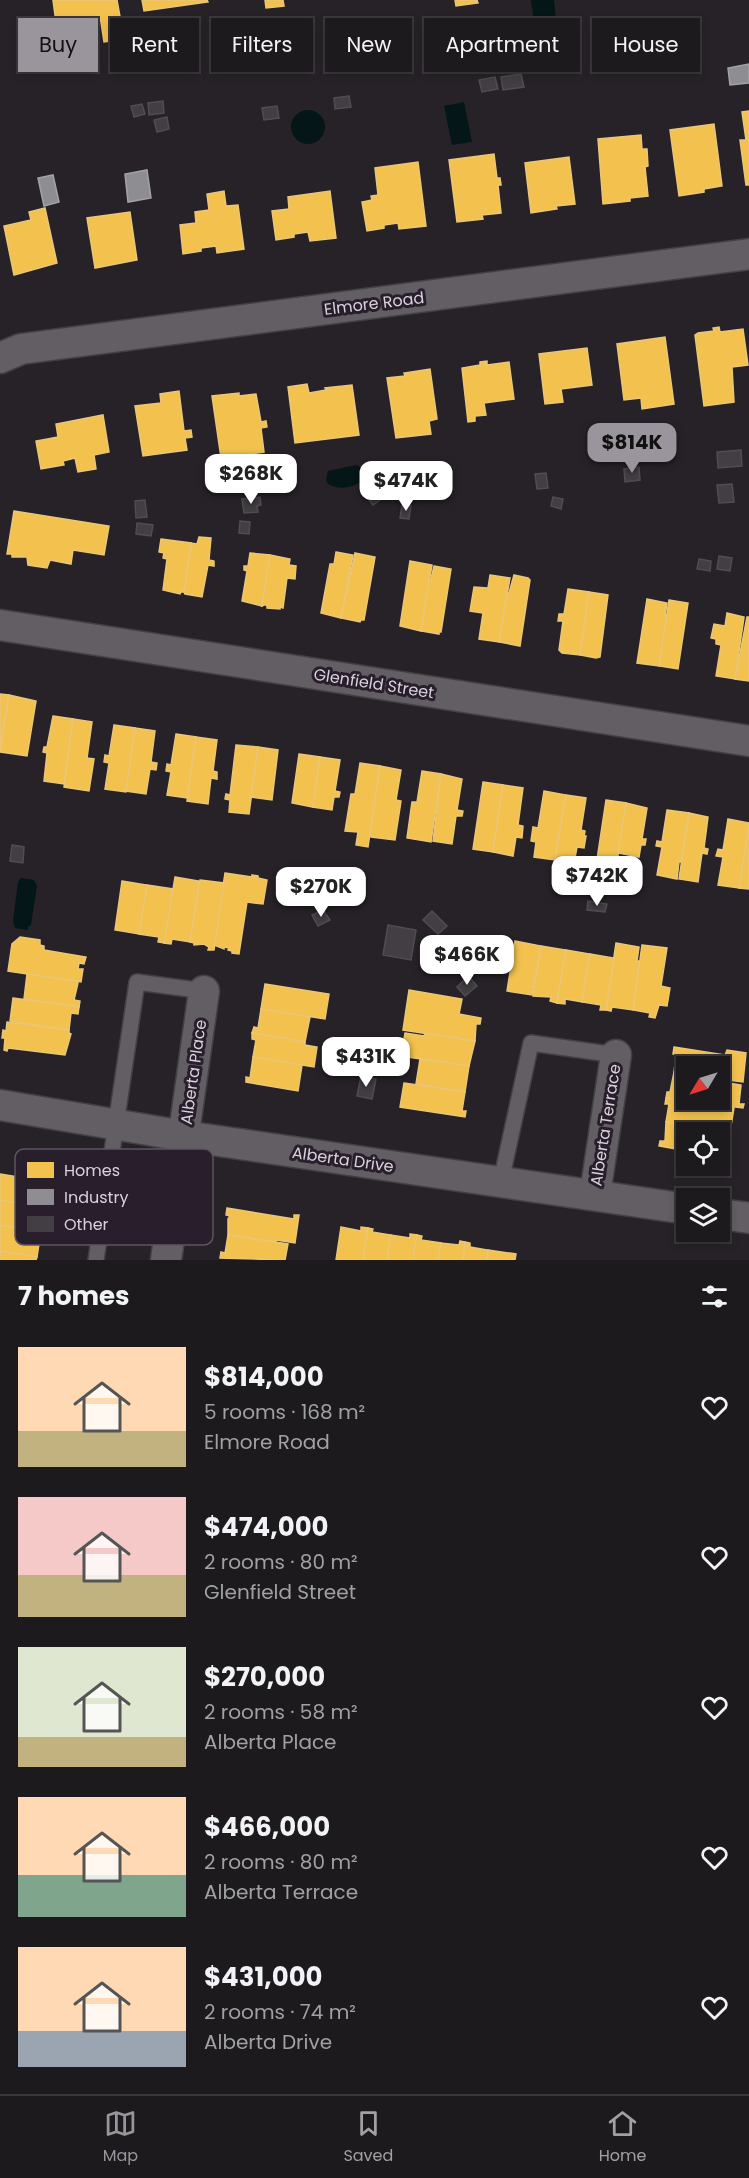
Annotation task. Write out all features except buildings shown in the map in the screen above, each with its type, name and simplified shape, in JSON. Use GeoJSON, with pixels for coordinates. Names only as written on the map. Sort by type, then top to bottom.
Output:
{"type":"FeatureCollection","features":[{"type":"Feature","properties":{"kind":"street","name":"Elmore Road"},"geometry":{"type":"LineString","coordinates":[[0,358],[21,349],[749,254]]}},
{"type":"Feature","properties":{"kind":"street","name":"Glenfield Street"},"geometry":{"type":"LineString","coordinates":[[0,625],[749,741]]}},
{"type":"Feature","properties":{"kind":"street","name":"Alberta Place"},"geometry":{"type":"LineString","coordinates":[[182,1149],[204,991]]}},
{"type":"Feature","properties":{"kind":"street","name":"Alberta Terrace"},"geometry":{"type":"LineString","coordinates":[[595,1194],[616,1055]]}},
{"type":"Feature","properties":{"kind":"street","name":"Alberta Drive"},"geometry":{"type":"LineString","coordinates":[[0,1105],[184,1136],[676,1207]]}},
{"type":"Feature","properties":{"kind":"street"},"geometry":{"type":"LineString","coordinates":[[730,1215],[749,1218]]}},
{"type":"Feature","properties":{"kind":"street","name":"Alberta Place"},"geometry":{"type":"LineString","coordinates":[[166,1260],[168,1245]]}},
{"type":"Feature","properties":{"kind":"lane"},"geometry":{"type":"LineString","coordinates":[[111,1149],[137,982],[204,991]]}},
{"type":"Feature","properties":{"kind":"lane"},"geometry":{"type":"LineString","coordinates":[[501,1181],[531,1043],[616,1055]]}},
{"type":"Feature","properties":{"kind":"lane"},"geometry":{"type":"LineString","coordinates":[[96,1260],[98,1245]]}},
{"type":"Feature","properties":{"kind":"shaded area"},"geometry":{"type":"Polygon","coordinates":[[[531,0],[554,0],[556,18],[533,18],[531,0]]]}},
{"type":"Feature","properties":{"kind":"shaded area"},"geometry":{"type":"Polygon","coordinates":[[[464,102],[472,142],[452,145],[444,106],[464,102]]]}},
{"type":"Feature","properties":{"kind":"shaded area"},"geometry":{"type":"Polygon","coordinates":[[[308,110],[320,115],[325,127],[320,139],[308,144],[296,139],[291,127],[296,115],[308,110]]]}},
{"type":"Feature","properties":{"kind":"shaded area"},"geometry":{"type":"Polygon","coordinates":[[[356,465],[365,474],[363,479],[355,485],[343,488],[328,484],[326,480],[328,471],[356,465]]]}},
{"type":"Feature","properties":{"kind":"shaded area"},"geometry":{"type":"Polygon","coordinates":[[[21,878],[34,880],[37,886],[31,925],[28,930],[15,928],[13,922],[18,882],[21,878]]]}}]}
